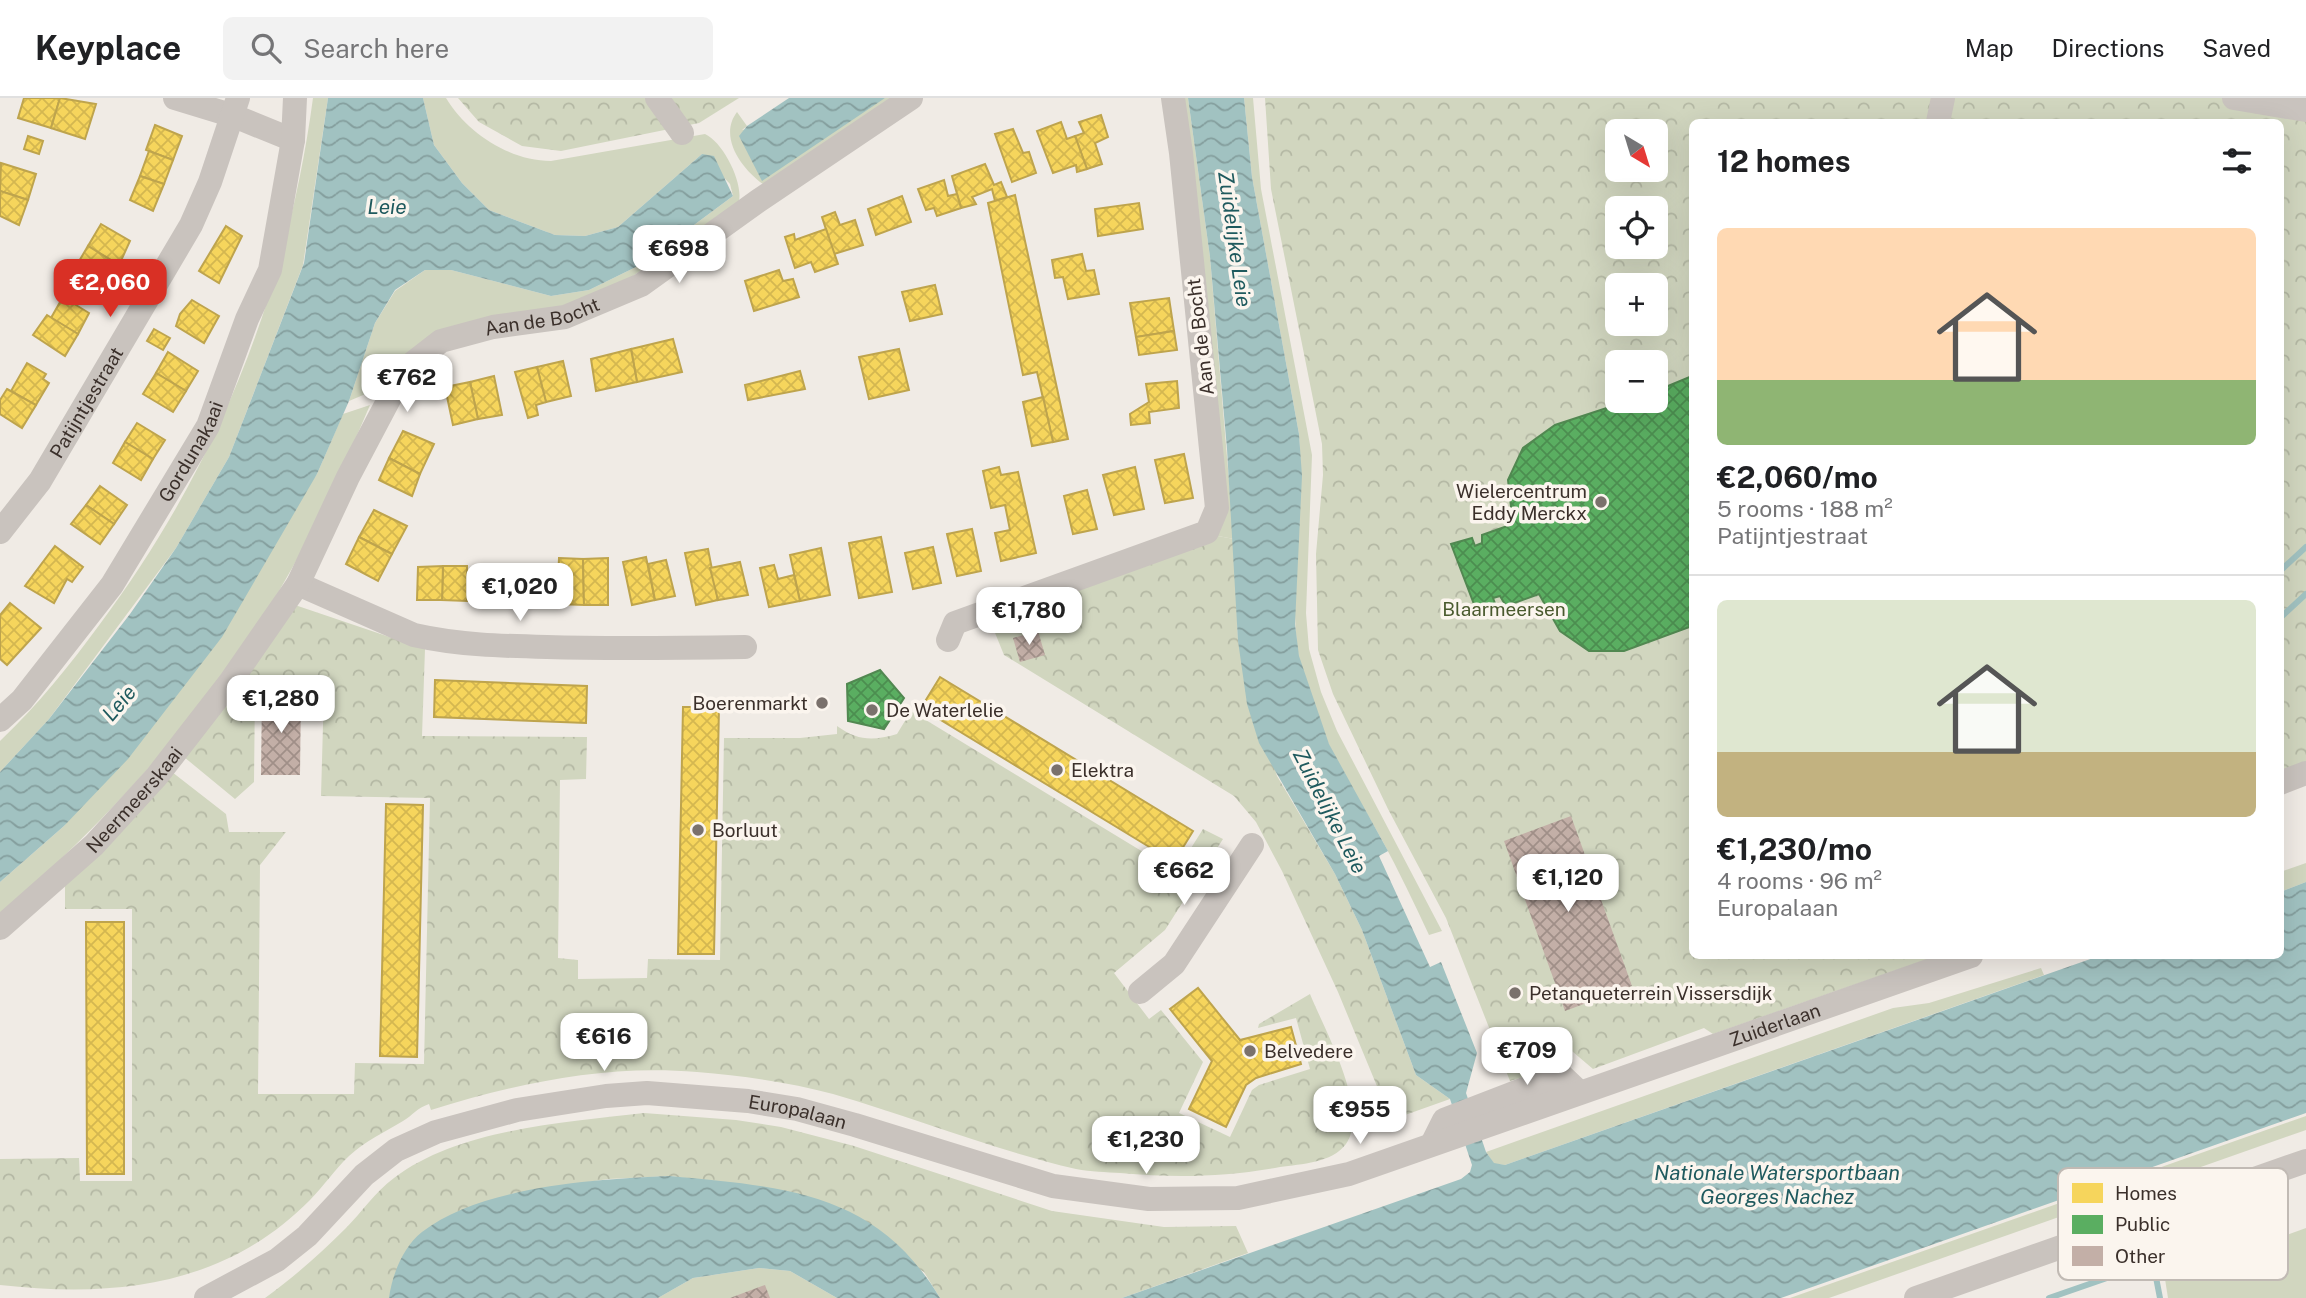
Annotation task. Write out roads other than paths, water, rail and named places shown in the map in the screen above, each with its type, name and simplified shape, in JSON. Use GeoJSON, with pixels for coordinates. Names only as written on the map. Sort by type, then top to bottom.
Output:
{"type":"FeatureCollection","features":[{"type":"Feature","properties":{"kind":"street"},"geometry":{"type":"LineString","coordinates":[[175,98],[236,107],[293,140]]}},
{"type":"Feature","properties":{"kind":"street","name":"Gordunakaai"},"geometry":{"type":"LineString","coordinates":[[0,720],[22,700],[113,585],[208,426],[247,319],[270,270],[293,140],[295,98]]}},
{"type":"Feature","properties":{"kind":"street"},"geometry":{"type":"LineString","coordinates":[[657,98],[682,133]]}},
{"type":"Feature","properties":{"kind":"street","name":"Aan de Bocht"},"geometry":{"type":"LineString","coordinates":[[298,584],[348,477],[405,369],[441,341],[493,327],[565,317],[641,285],[758,201],[911,98]]}},
{"type":"Feature","properties":{"kind":"street","name":"Aan de Bocht"},"geometry":{"type":"LineString","coordinates":[[948,640],[955,623],[1208,533],[1217,508],[1173,98]]}},
{"type":"Feature","properties":{"kind":"street"},"geometry":{"type":"LineString","coordinates":[[1939,119],[1943,98]]}},
{"type":"Feature","properties":{"kind":"street"},"geometry":{"type":"LineString","coordinates":[[2234,98],[2306,110]]}},
{"type":"Feature","properties":{"kind":"street","name":"Patijntjestraat"},"geometry":{"type":"LineString","coordinates":[[0,532],[40,481],[191,225],[236,107]]}},
{"type":"Feature","properties":{"kind":"street"},"geometry":{"type":"LineString","coordinates":[[298,584],[414,635],[474,645],[639,650],[745,647]]}},
{"type":"Feature","properties":{"kind":"street","name":"Neermeerskaai"},"geometry":{"type":"LineString","coordinates":[[0,928],[85,853],[157,776],[230,682],[298,584]]}},
{"type":"Feature","properties":{"kind":"street"},"geometry":{"type":"LineString","coordinates":[[2284,781],[2306,773]]}},
{"type":"Feature","properties":{"kind":"street"},"geometry":{"type":"LineString","coordinates":[[1140,992],[1174,964],[1252,845]]}},
{"type":"Feature","properties":{"kind":"street","name":"Zuiderlaan"},"geometry":{"type":"LineString","coordinates":[[1442,1134],[1488,1115],[1579,1092],[1962,959]]}},
{"type":"Feature","properties":{"kind":"street","name":"Europalaan"},"geometry":{"type":"LineString","coordinates":[[206,1298],[277,1260],[307,1236],[364,1175],[396,1150],[475,1120],[594,1097],[647,1093],[687,1094],[797,1109],[1053,1186],[1149,1199],[1238,1198],[1295,1187],[1349,1174],[1442,1134]]}},
{"type":"Feature","properties":{"kind":"street"},"geometry":{"type":"LineString","coordinates":[[2286,1168],[2306,1161]]}},
{"type":"Feature","properties":{"kind":"street"},"geometry":{"type":"LineString","coordinates":[[1916,1298],[2058,1248]]}},
{"type":"Feature","properties":{"kind":"water","name":"Leie"},"geometry":{"type":"Polygon","coordinates":[[[328,98],[423,98],[434,145],[462,183],[489,210],[555,235],[585,236],[618,227],[702,154],[714,156],[733,196],[640,265],[589,290],[551,296],[451,270],[425,270],[395,290],[375,323],[349,401],[317,474],[222,637],[128,759],[64,826],[0,882],[0,772],[49,719],[130,614],[176,548],[229,457],[304,263],[328,98]]]}},
{"type":"Feature","properties":{"kind":"water"},"geometry":{"type":"Polygon","coordinates":[[[789,98],[885,98],[762,181],[739,136],[747,126],[789,98]]]}},
{"type":"Feature","properties":{"kind":"water","name":"Nationale Watersportbaan Georges Nachez"},"geometry":{"type":"Polygon","coordinates":[[[1188,98],[1244,98],[1252,177],[1299,434],[1302,476],[1295,624],[1299,656],[1329,744],[1388,851],[1379,856],[1430,967],[1441,962],[1477,1053],[1466,1093],[1486,1152],[1494,1163],[1505,1165],[2090,959],[2284,959],[2284,890],[2306,882],[2306,1113],[2150,1168],[2058,1168],[2058,1200],[1781,1298],[1122,1298],[1461,1179],[1470,1172],[1472,1165],[1450,1099],[1416,1075],[1362,930],[1335,874],[1259,743],[1247,704],[1238,641],[1227,449],[1210,257],[1188,98]]]}},
{"type":"Feature","properties":{"kind":"water"},"geometry":{"type":"Polygon","coordinates":[[[670,1176],[789,1191],[824,1201],[857,1215],[887,1235],[915,1262],[940,1298],[837,1298],[790,1271],[759,1268],[693,1278],[658,1298],[389,1298],[396,1271],[415,1238],[447,1217],[475,1204],[507,1195],[575,1183],[670,1176]]]}},
{"type":"Feature","properties":{"kind":"waterway"},"geometry":{"type":"LineString","coordinates":[[2284,567],[2306,547]]}},
{"type":"Feature","properties":{"kind":"waterway"},"geometry":{"type":"LineString","coordinates":[[2284,614],[2306,594]]}},
{"type":"Feature","properties":{"kind":"waterway"},"geometry":{"type":"LineString","coordinates":[[2049,1298],[2101,1280]]}},
{"type":"Feature","properties":{"kind":"waterway"},"geometry":{"type":"LineString","coordinates":[[2156,1280],[2160,1298]]}},
{"type":"Feature","properties":{"kind":"place","name":"Wielercentrum Eddy Merckx"},"geometry":{"type":"Point","coordinates":[1601,502]}},
{"type":"Feature","properties":{"kind":"place","name":"Boerenmarkt"},"geometry":{"type":"Point","coordinates":[822,703]}},
{"type":"Feature","properties":{"kind":"place","name":"De Waterlelie"},"geometry":{"type":"Point","coordinates":[872,710]}},
{"type":"Feature","properties":{"kind":"place","name":"Elektra"},"geometry":{"type":"Point","coordinates":[1057,770]}},
{"type":"Feature","properties":{"kind":"place","name":"Borluut"},"geometry":{"type":"Point","coordinates":[698,830]}},
{"type":"Feature","properties":{"kind":"place","name":"Petanqueterrein Vissersdijk"},"geometry":{"type":"Point","coordinates":[1515,993]}},
{"type":"Feature","properties":{"kind":"place","name":"Belvedere"},"geometry":{"type":"Point","coordinates":[1250,1051]}},
{"type":"Feature","properties":{"kind":"water label","name":"Zuidelijke Leie"},"geometry":{"type":"Point","coordinates":[1235,239]}},
{"type":"Feature","properties":{"kind":"water label","name":"Zuidelijke Leie"},"geometry":{"type":"Point","coordinates":[1330,811]}},
{"type":"Feature","properties":{"kind":"park label","name":"Blaarmeersen"},"geometry":{"type":"Point","coordinates":[1504,609]}}]}
